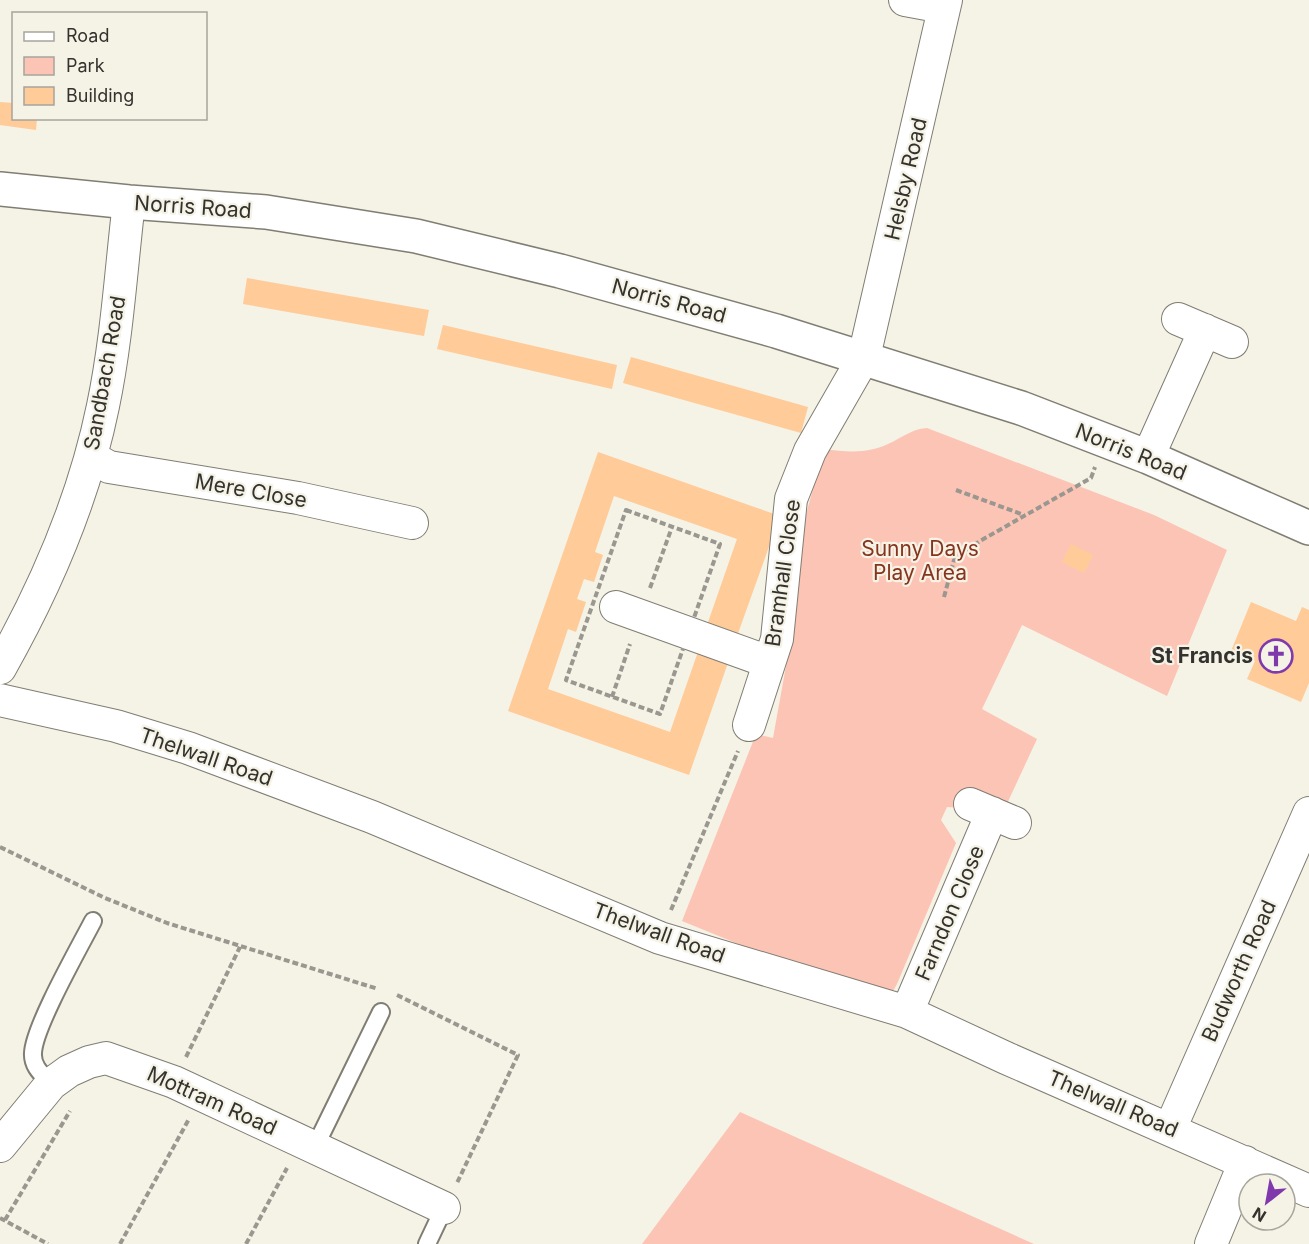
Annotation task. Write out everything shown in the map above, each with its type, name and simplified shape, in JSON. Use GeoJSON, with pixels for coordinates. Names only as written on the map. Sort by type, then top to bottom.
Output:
{"type":"FeatureCollection","features":[{"type":"Feature","properties":{"kind":"street"},"geometry":{"type":"LineString","coordinates":[[905,0],[944,4]]}},
{"type":"Feature","properties":{"kind":"street","name":"Helsby Road"},"geometry":{"type":"LineString","coordinates":[[864,357],[928,85],[944,4]]}},
{"type":"Feature","properties":{"kind":"street","name":"Norris Road"},"geometry":{"type":"LineString","coordinates":[[0,189],[129,202],[266,212],[416,236],[560,271],[864,357],[1021,408],[1148,457],[1309,528]]}},
{"type":"Feature","properties":{"kind":"street","name":"Sandbach Road"},"geometry":{"type":"LineString","coordinates":[[0,668],[12,618],[73,516],[91,458],[104,404],[129,202]]}},
{"type":"Feature","properties":{"kind":"street"},"geometry":{"type":"LineString","coordinates":[[1148,457],[1205,330]]}},
{"type":"Feature","properties":{"kind":"street","name":"Bramhall Close"},"geometry":{"type":"LineString","coordinates":[[749,725],[777,639],[791,499],[810,451],[864,357]]}},
{"type":"Feature","properties":{"kind":"street","name":"Mere Close"},"geometry":{"type":"LineString","coordinates":[[91,458],[110,467],[298,498],[412,523]]}},
{"type":"Feature","properties":{"kind":"street","name":"Bramhall Close"},"geometry":{"type":"LineString","coordinates":[[616,608],[769,662]]}},
{"type":"Feature","properties":{"kind":"street","name":"Thelwall Road"},"geometry":{"type":"LineString","coordinates":[[0,700],[116,726],[188,748],[372,817],[660,938],[908,1012],[1006,1058],[1309,1191]]}},
{"type":"Feature","properties":{"kind":"street","name":"Farndon Close"},"geometry":{"type":"LineString","coordinates":[[908,1012],[992,813]]}},
{"type":"Feature","properties":{"kind":"street","name":"Budworth Road"},"geometry":{"type":"LineString","coordinates":[[1170,1129],[1302,849],[1309,813]]}},
{"type":"Feature","properties":{"kind":"street","name":"Mottram Road"},"geometry":{"type":"LineString","coordinates":[[0,1146],[51,1084],[69,1071],[89,1062],[106,1059],[174,1082],[444,1208]]}},
{"type":"Feature","properties":{"kind":"street"},"geometry":{"type":"LineString","coordinates":[[1211,1244],[1245,1162]]}},
{"type":"Feature","properties":{"kind":"lane"},"geometry":{"type":"LineString","coordinates":[[51,1084],[36,1068],[33,1053],[38,1033],[93,921]]}},
{"type":"Feature","properties":{"kind":"lane"},"geometry":{"type":"LineString","coordinates":[[309,1144],[381,1012]]}},
{"type":"Feature","properties":{"kind":"lane"},"geometry":{"type":"LineString","coordinates":[[427,1244],[444,1208]]}},
{"type":"Feature","properties":{"kind":"path"},"geometry":{"type":"LineString","coordinates":[[944,597],[954,560],[1025,515],[1091,478],[1106,441]]}},
{"type":"Feature","properties":{"kind":"path"},"geometry":{"type":"LineString","coordinates":[[956,490],[1025,515]]}},
{"type":"Feature","properties":{"kind":"path"},"geometry":{"type":"LineString","coordinates":[[660,938],[749,725]]}},
{"type":"Feature","properties":{"kind":"path"},"geometry":{"type":"LineString","coordinates":[[0,847],[105,898],[167,923],[380,989]]}},
{"type":"Feature","properties":{"kind":"path"},"geometry":{"type":"LineString","coordinates":[[174,1082],[240,947]]}},
{"type":"Feature","properties":{"kind":"path"},"geometry":{"type":"LineString","coordinates":[[391,992],[518,1055],[444,1208]]}},
{"type":"Feature","properties":{"kind":"path"},"geometry":{"type":"LineString","coordinates":[[48,1244],[2,1219],[87,1082],[89,1062]]}},
{"type":"Feature","properties":{"kind":"path"},"geometry":{"type":"LineString","coordinates":[[120,1244],[203,1095]]}},
{"type":"Feature","properties":{"kind":"path"},"geometry":{"type":"LineString","coordinates":[[246,1244],[309,1144]]}},
{"type":"Feature","properties":{"kind":"green space","name":"Sunny Days Play Area"},"geometry":{"type":"Polygon","coordinates":[[[927,428],[1154,515],[1227,550],[1167,696],[1022,625],[982,709],[1037,739],[999,821],[965,808],[947,807],[941,820],[956,843],[897,984],[892,993],[871,998],[682,921],[756,734],[773,738],[797,605],[800,536],[824,449],[865,451],[888,444],[911,432],[927,428]]]}},
{"type":"Feature","properties":{"kind":"green space"},"geometry":{"type":"Polygon","coordinates":[[[740,1112],[1034,1244],[642,1244],[740,1112]]]}},
{"type":"Feature","properties":{"kind":"building"},"geometry":{"type":"Polygon","coordinates":[[[0,102],[12,103],[12,120],[37,120],[36,130],[0,125],[0,102]]]}},
{"type":"Feature","properties":{"kind":"building"},"geometry":{"type":"Polygon","coordinates":[[[247,278],[429,310],[424,336],[243,304],[247,278]]]}},
{"type":"Feature","properties":{"kind":"building"},"geometry":{"type":"Polygon","coordinates":[[[443,325],[617,365],[612,389],[437,349],[443,325]]]}},
{"type":"Feature","properties":{"kind":"building"},"geometry":{"type":"Polygon","coordinates":[[[631,357],[808,407],[801,433],[623,383],[631,357]]]}},
{"type":"Feature","properties":{"kind":"building"},"geometry":{"type":"Polygon","coordinates":[[[598,452],[780,516],[736,639],[706,628],[737,539],[614,496],[595,552],[603,555],[594,582],[584,579],[577,599],[586,602],[576,632],[568,629],[548,689],[670,732],[700,646],[730,657],[689,775],[508,711],[598,452]]]}},
{"type":"Feature","properties":{"kind":"building"},"geometry":{"type":"Polygon","coordinates":[[[1071,544],[1093,555],[1084,573],[1062,562],[1071,544]]]}},
{"type":"Feature","properties":{"kind":"building","name":"St Francis"},"geometry":{"type":"Polygon","coordinates":[[[1251,602],[1296,621],[1302,607],[1309,610],[1309,683],[1301,702],[1247,679],[1255,661],[1231,651],[1251,602]]]}},
{"type":"Feature","properties":{"kind":"place","name":"St Francis"},"geometry":{"type":"Point","coordinates":[1276,656]}}]}
